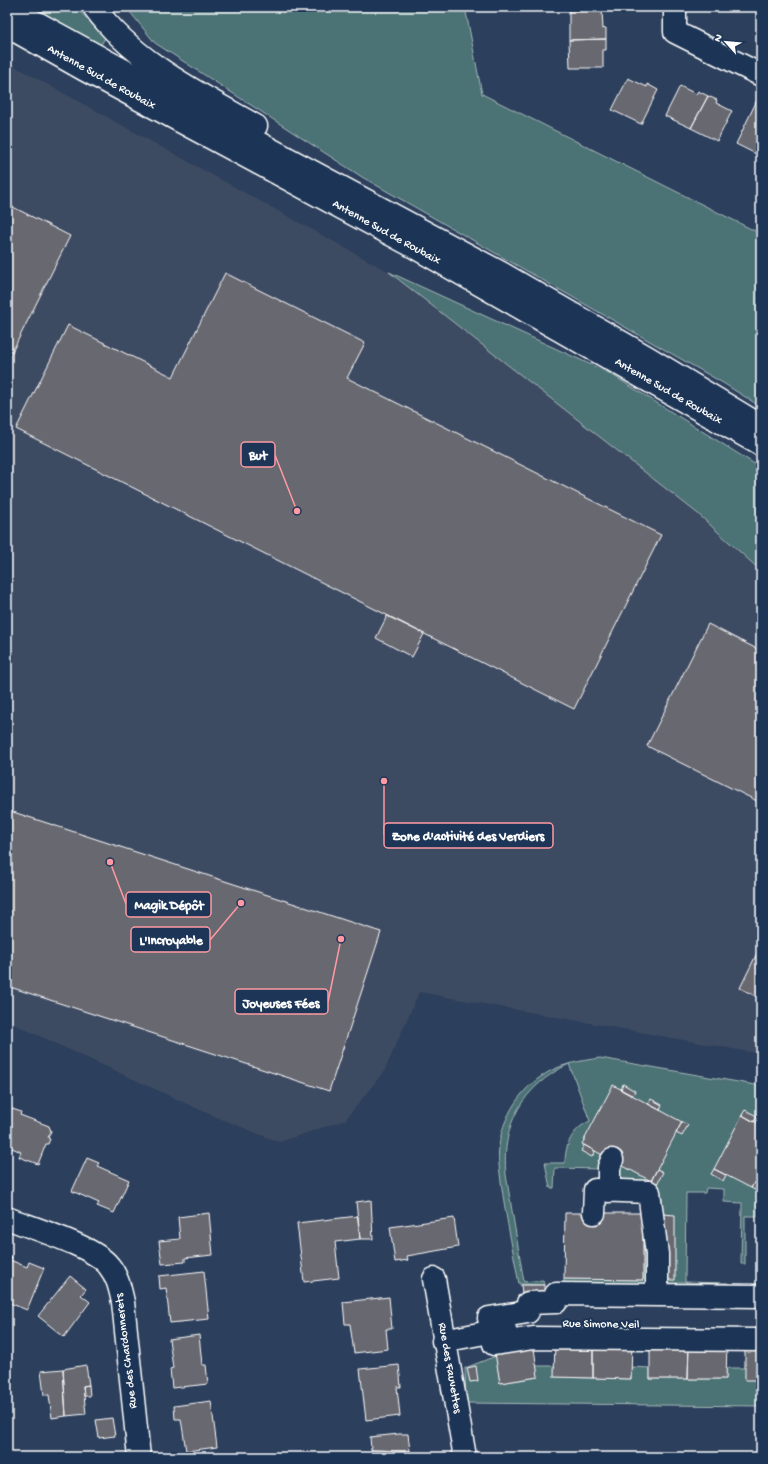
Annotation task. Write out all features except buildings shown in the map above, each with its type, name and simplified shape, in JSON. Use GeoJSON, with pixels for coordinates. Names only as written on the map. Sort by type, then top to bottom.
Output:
{"type":"FeatureCollection","features":[{"type":"Feature","properties":{"kind":"main road","name":"Antenne Sud de Roubaix"},"geometry":{"type":"LineString","coordinates":[[8,7],[376,207],[503,274],[647,357],[761,426]]}},
{"type":"Feature","properties":{"kind":"main road"},"geometry":{"type":"LineString","coordinates":[[94,7],[113,30],[152,63],[205,97],[284,142],[376,207]]}},
{"type":"Feature","properties":{"kind":"main road"},"geometry":{"type":"LineString","coordinates":[[675,7],[675,32],[761,75]]}},
{"type":"Feature","properties":{"kind":"main road","name":"Antenne Sud de Roubaix"},"geometry":{"type":"LineString","coordinates":[[7,26],[85,70],[407,243],[761,445]]}},
{"type":"Feature","properties":{"kind":"main road"},"geometry":{"type":"LineString","coordinates":[[7,32],[85,70]]}},
{"type":"Feature","properties":{"kind":"main road"},"geometry":{"type":"LineString","coordinates":[[609,1191],[609,1167],[612,1160]]}},
{"type":"Feature","properties":{"kind":"main road"},"geometry":{"type":"LineString","coordinates":[[594,1213],[595,1190],[649,1192],[657,1254],[657,1295]]}},
{"type":"Feature","properties":{"kind":"main road","name":"Rue des Chardonnerets"},"geometry":{"type":"LineString","coordinates":[[7,1218],[90,1251],[108,1264],[118,1281],[123,1302],[139,1457]]}},
{"type":"Feature","properties":{"kind":"main road","name":"Rue des Fauvettes"},"geometry":{"type":"LineString","coordinates":[[434,1279],[443,1341],[465,1457]]}},
{"type":"Feature","properties":{"kind":"main road"},"geometry":{"type":"LineString","coordinates":[[761,1296],[556,1294],[556,1302],[528,1303],[528,1312],[489,1318],[494,1344],[533,1338],[761,1340]]}},
{"type":"Feature","properties":{"kind":"main road","name":"Rue Simone Veil"},"geometry":{"type":"LineString","coordinates":[[443,1341],[530,1325],[761,1328]]}},
{"type":"Feature","properties":{"kind":"shaded area"},"geometry":{"type":"Polygon","coordinates":[[[7,62],[389,272],[697,513],[761,571],[761,1054],[419,992],[385,1070],[345,1120],[279,1142],[209,1114],[7,1021],[7,62]]]}},
{"type":"Feature","properties":{"kind":"green space"},"geometry":{"type":"Polygon","coordinates":[[[28,7],[76,7],[105,38],[99,48],[28,7]]]}},
{"type":"Feature","properties":{"kind":"green space"},"geometry":{"type":"Polygon","coordinates":[[[126,7],[465,7],[482,94],[761,234],[761,407],[723,383],[362,177],[155,43],[126,7]]]}},
{"type":"Feature","properties":{"kind":"green space"},"geometry":{"type":"Polygon","coordinates":[[[389,272],[609,373],[761,468],[761,571],[697,513],[389,272]]]}},
{"type":"Feature","properties":{"kind":"green space"},"geometry":{"type":"Polygon","coordinates":[[[600,1058],[761,1086],[761,1216],[745,1216],[745,1264],[741,1264],[742,1203],[724,1202],[724,1189],[706,1188],[705,1193],[686,1193],[685,1282],[728,1283],[728,1293],[564,1285],[564,1279],[643,1280],[643,1194],[601,1169],[555,1168],[554,1188],[550,1188],[545,1163],[565,1163],[566,1150],[571,1138],[578,1128],[590,1121],[569,1064],[600,1058]]]}},
{"type":"Feature","properties":{"kind":"green space"},"geometry":{"type":"Polygon","coordinates":[[[568,1065],[539,1083],[528,1095],[518,1109],[507,1139],[505,1156],[506,1175],[524,1282],[543,1280],[544,1285],[519,1284],[505,1210],[499,1165],[500,1139],[508,1114],[515,1103],[532,1084],[549,1072],[568,1065]]]}},
{"type":"Feature","properties":{"kind":"green space"},"geometry":{"type":"Polygon","coordinates":[[[496,1356],[500,1383],[538,1377],[536,1366],[554,1366],[555,1377],[631,1379],[632,1367],[650,1368],[650,1379],[726,1379],[726,1368],[745,1368],[761,1380],[761,1406],[466,1403],[465,1368],[496,1356]]]}},
{"type":"Feature","properties":{"kind":"place","name":"But"},"geometry":{"type":"Point","coordinates":[297,511]}},
{"type":"Feature","properties":{"kind":"place","name":"Zone d'activité des Verdiers"},"geometry":{"type":"Point","coordinates":[384,781]}},
{"type":"Feature","properties":{"kind":"place","name":"Magik Dépôt"},"geometry":{"type":"Point","coordinates":[110,862]}},
{"type":"Feature","properties":{"kind":"place","name":"L'Incroyable"},"geometry":{"type":"Point","coordinates":[241,903]}},
{"type":"Feature","properties":{"kind":"place","name":"Joyeuses Fées"},"geometry":{"type":"Point","coordinates":[341,939]}}]}
